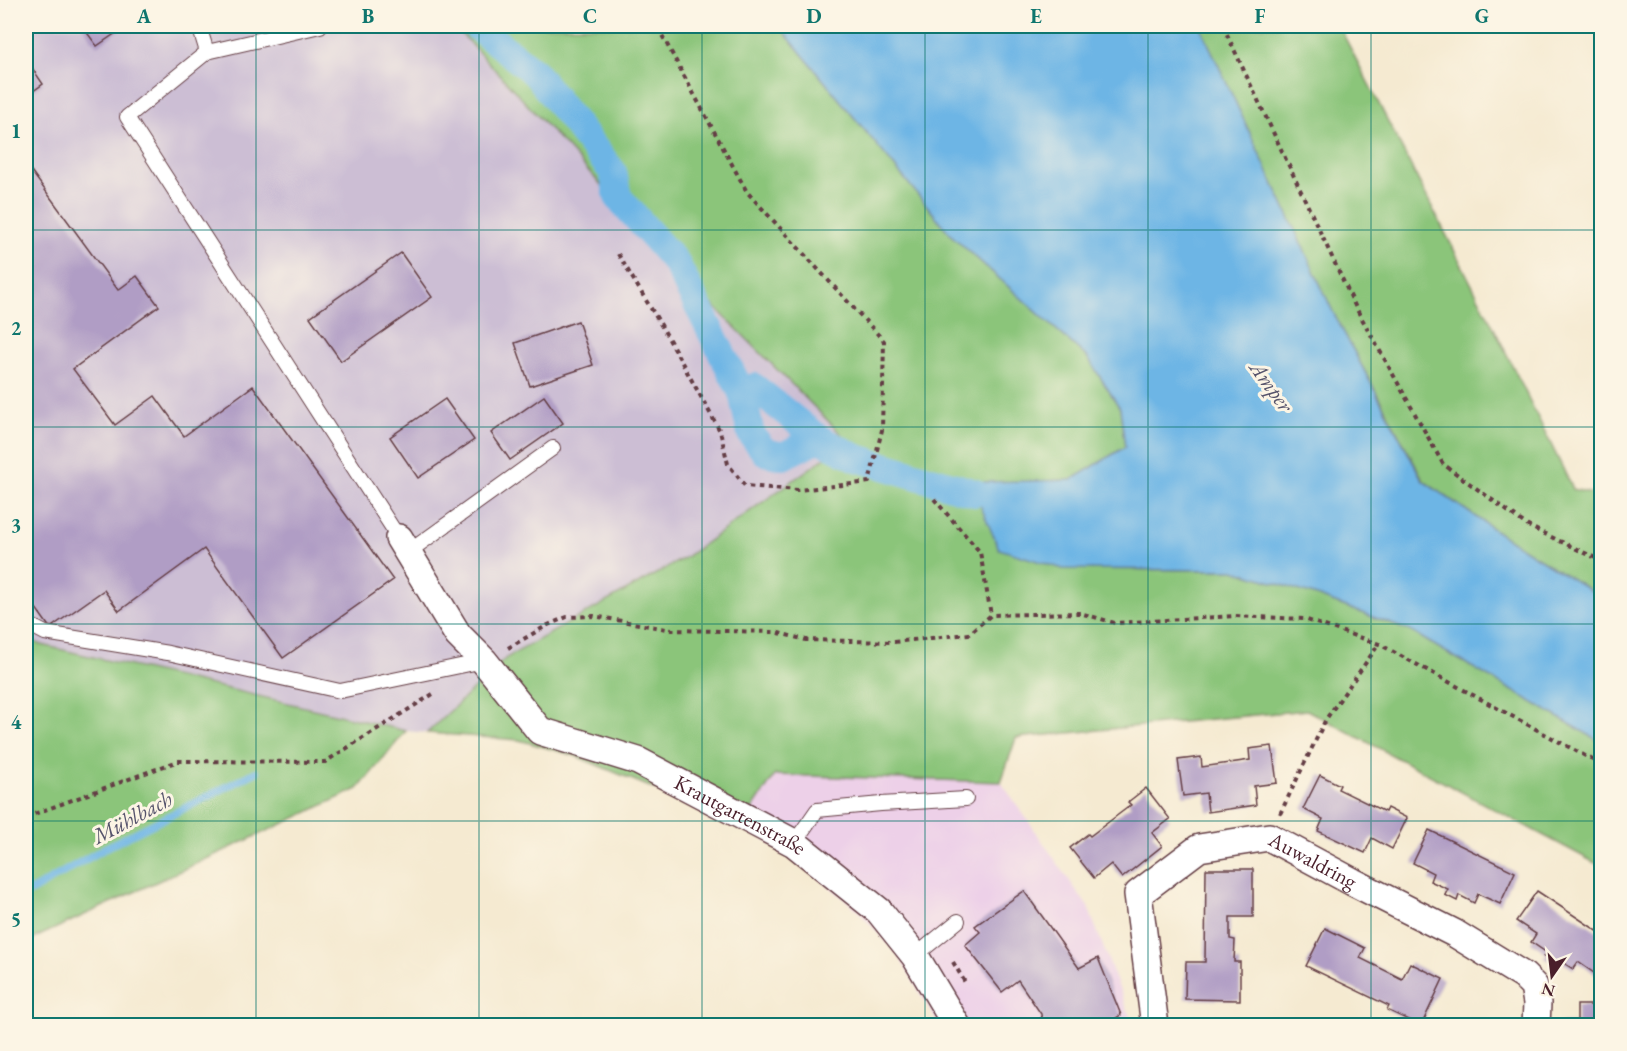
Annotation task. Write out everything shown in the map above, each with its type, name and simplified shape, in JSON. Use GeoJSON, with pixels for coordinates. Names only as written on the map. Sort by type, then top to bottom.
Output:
{"type":"FeatureCollection","features":[{"type":"Feature","properties":{"kind":"street","name":"Krautgartenstraße"},"geometry":{"type":"LineString","coordinates":[[403,545],[458,635],[484,661],[540,732],[638,761],[794,843],[879,911],[915,956],[957,1026]]}},
{"type":"Feature","properties":{"kind":"street","name":"Auwaldring"},"geometry":{"type":"LineString","coordinates":[[1155,1026],[1138,894],[1199,848],[1269,837],[1454,933],[1524,976],[1534,986],[1537,1003],[1536,1026]]}},
{"type":"Feature","properties":{"kind":"lane"},"geometry":{"type":"LineString","coordinates":[[199,26],[207,52]]}},
{"type":"Feature","properties":{"kind":"lane"},"geometry":{"type":"LineString","coordinates":[[320,26],[207,52],[127,117],[403,545],[553,448]]}},
{"type":"Feature","properties":{"kind":"lane"},"geometry":{"type":"LineString","coordinates":[[26,623],[45,633],[168,653],[340,691],[484,661]]}},
{"type":"Feature","properties":{"kind":"lane"},"geometry":{"type":"LineString","coordinates":[[794,843],[817,810],[966,799]]}},
{"type":"Feature","properties":{"kind":"lane"},"geometry":{"type":"LineString","coordinates":[[915,956],[958,921]]}},
{"type":"Feature","properties":{"kind":"path"},"geometry":{"type":"LineString","coordinates":[[618,254],[661,325],[720,431],[728,464],[746,486],[798,490],[869,482],[882,430],[884,341],[747,192],[657,26]]}},
{"type":"Feature","properties":{"kind":"path"},"geometry":{"type":"LineString","coordinates":[[1223,26],[1356,308],[1443,464],[1528,526],[1602,561]]}},
{"type":"Feature","properties":{"kind":"path"},"geometry":{"type":"LineString","coordinates":[[934,499],[980,552],[991,615]]}},
{"type":"Feature","properties":{"kind":"path"},"geometry":{"type":"LineString","coordinates":[[484,661],[567,616],[594,616],[672,630],[775,632],[806,640],[894,642],[969,634],[991,615],[1080,613],[1115,623],[1234,616],[1304,619],[1379,644],[1602,765]]}},
{"type":"Feature","properties":{"kind":"path"},"geometry":{"type":"LineString","coordinates":[[1269,837],[1326,720],[1379,644]]}},
{"type":"Feature","properties":{"kind":"path"},"geometry":{"type":"LineString","coordinates":[[26,817],[178,760],[325,762],[434,693]]}},
{"type":"Feature","properties":{"kind":"shaded area"},"geometry":{"type":"Polygon","coordinates":[[[26,26],[447,26],[461,33],[706,298],[849,441],[686,557],[506,658],[427,733],[406,731],[42,645],[26,639],[26,26]]]}},
{"type":"Feature","properties":{"kind":"shaded area"},"geometry":{"type":"Polygon","coordinates":[[[775,775],[1001,782],[1088,907],[1130,1017],[1130,1025],[939,1025],[897,954],[854,907],[806,867],[742,825],[775,775]]]}},
{"type":"Feature","properties":{"kind":"green space"},"geometry":{"type":"Polygon","coordinates":[[[447,26],[779,26],[951,235],[1088,358],[1120,408],[1125,447],[1071,480],[983,483],[1063,569],[1234,570],[1314,595],[1410,631],[1601,742],[1601,866],[1307,710],[1016,738],[1001,782],[775,775],[742,825],[573,755],[519,740],[427,733],[506,658],[686,557],[848,441],[706,298],[461,33],[447,26]]]}},
{"type":"Feature","properties":{"kind":"green space"},"geometry":{"type":"Polygon","coordinates":[[[1200,26],[1339,26],[1491,322],[1573,489],[1601,496],[1601,597],[1511,541],[1424,481],[1334,314],[1200,26]]]}},
{"type":"Feature","properties":{"kind":"green space"},"geometry":{"type":"Polygon","coordinates":[[[26,639],[42,645],[406,731],[358,789],[26,942],[26,639]]]}},
{"type":"Feature","properties":{"kind":"water","name":"Amper"},"geometry":{"type":"Polygon","coordinates":[[[779,26],[1200,26],[1334,314],[1423,481],[1511,541],[1601,597],[1601,742],[1410,631],[1314,595],[1234,570],[1063,569],[999,549],[975,493],[983,482],[1071,480],[1125,447],[1120,408],[1088,358],[951,235],[779,26]]]}},
{"type":"Feature","properties":{"kind":"building"},"geometry":{"type":"Polygon","coordinates":[[[82,26],[126,26],[97,46],[82,26]]]}},
{"type":"Feature","properties":{"kind":"building"},"geometry":{"type":"Polygon","coordinates":[[[26,59],[43,84],[26,96],[26,59]]]}},
{"type":"Feature","properties":{"kind":"building"},"geometry":{"type":"Polygon","coordinates":[[[26,164],[118,290],[137,276],[159,306],[73,369],[115,425],[155,396],[184,436],[253,386],[393,580],[283,658],[204,549],[119,611],[104,590],[50,628],[26,594],[26,164]]]}},
{"type":"Feature","properties":{"kind":"building"},"geometry":{"type":"Polygon","coordinates":[[[401,253],[432,297],[341,361],[310,317],[401,253]]]}},
{"type":"Feature","properties":{"kind":"building"},"geometry":{"type":"Polygon","coordinates":[[[578,321],[593,365],[530,386],[515,343],[578,321]]]}},
{"type":"Feature","properties":{"kind":"building"},"geometry":{"type":"Polygon","coordinates":[[[544,396],[563,423],[510,460],[491,433],[544,396]]]}},
{"type":"Feature","properties":{"kind":"building"},"geometry":{"type":"Polygon","coordinates":[[[445,399],[474,440],[418,478],[390,437],[445,399]]]}},
{"type":"Feature","properties":{"kind":"building"},"geometry":{"type":"Polygon","coordinates":[[[1272,746],[1277,783],[1254,786],[1256,805],[1208,812],[1206,793],[1183,796],[1178,760],[1201,757],[1202,767],[1250,760],[1249,749],[1272,746]]]}},
{"type":"Feature","properties":{"kind":"building"},"geometry":{"type":"Polygon","coordinates":[[[1320,775],[1340,785],[1338,789],[1385,812],[1387,808],[1407,818],[1392,849],[1372,838],[1365,853],[1318,831],[1323,819],[1303,809],[1320,775]]]}},
{"type":"Feature","properties":{"kind":"building"},"geometry":{"type":"Polygon","coordinates":[[[1146,788],[1170,819],[1152,833],[1162,846],[1122,878],[1111,864],[1094,878],[1070,848],[1131,805],[1128,802],[1146,788]]]}},
{"type":"Feature","properties":{"kind":"building"},"geometry":{"type":"Polygon","coordinates":[[[1429,830],[1515,872],[1500,904],[1478,894],[1474,903],[1459,895],[1457,901],[1445,895],[1448,889],[1430,881],[1433,873],[1413,863],[1429,830]]]}},
{"type":"Feature","properties":{"kind":"building"},"geometry":{"type":"Polygon","coordinates":[[[1206,869],[1253,869],[1253,917],[1230,917],[1230,939],[1235,940],[1234,962],[1240,962],[1240,1000],[1185,999],[1186,962],[1205,962],[1206,869]]]}},
{"type":"Feature","properties":{"kind":"building"},"geometry":{"type":"Polygon","coordinates":[[[1024,891],[1079,968],[1098,958],[1121,1015],[1103,1026],[1042,1026],[1041,1014],[1018,980],[1002,992],[965,945],[980,932],[975,926],[1024,891]]]}},
{"type":"Feature","properties":{"kind":"building"},"geometry":{"type":"Polygon","coordinates":[[[1537,891],[1602,934],[1602,969],[1597,975],[1578,962],[1573,969],[1559,960],[1556,965],[1544,957],[1547,953],[1531,942],[1536,934],[1516,921],[1537,891]]]}},
{"type":"Feature","properties":{"kind":"building"},"geometry":{"type":"Polygon","coordinates":[[[1325,928],[1365,948],[1360,958],[1402,979],[1410,963],[1443,979],[1421,1026],[1387,1010],[1389,1006],[1306,966],[1325,928]]]}},
{"type":"Feature","properties":{"kind":"building"},"geometry":{"type":"Polygon","coordinates":[[[1577,1005],[1602,1005],[1602,1026],[1561,1026],[1561,1023],[1577,1023],[1577,1005]]]}},
{"type":"Feature","properties":{"kind":"waterway"},"geometry":{"type":"LineString","coordinates":[[476,26],[535,73],[613,172],[618,197],[676,263],[742,393],[754,387],[818,438],[857,458],[975,493]]}},
{"type":"Feature","properties":{"kind":"waterway"},"geometry":{"type":"LineString","coordinates":[[742,393],[751,434],[765,452],[783,456],[818,438]]}},
{"type":"Feature","properties":{"kind":"waterway","name":"Mühlbach"},"geometry":{"type":"LineString","coordinates":[[26,894],[107,847],[256,772]]}}]}
